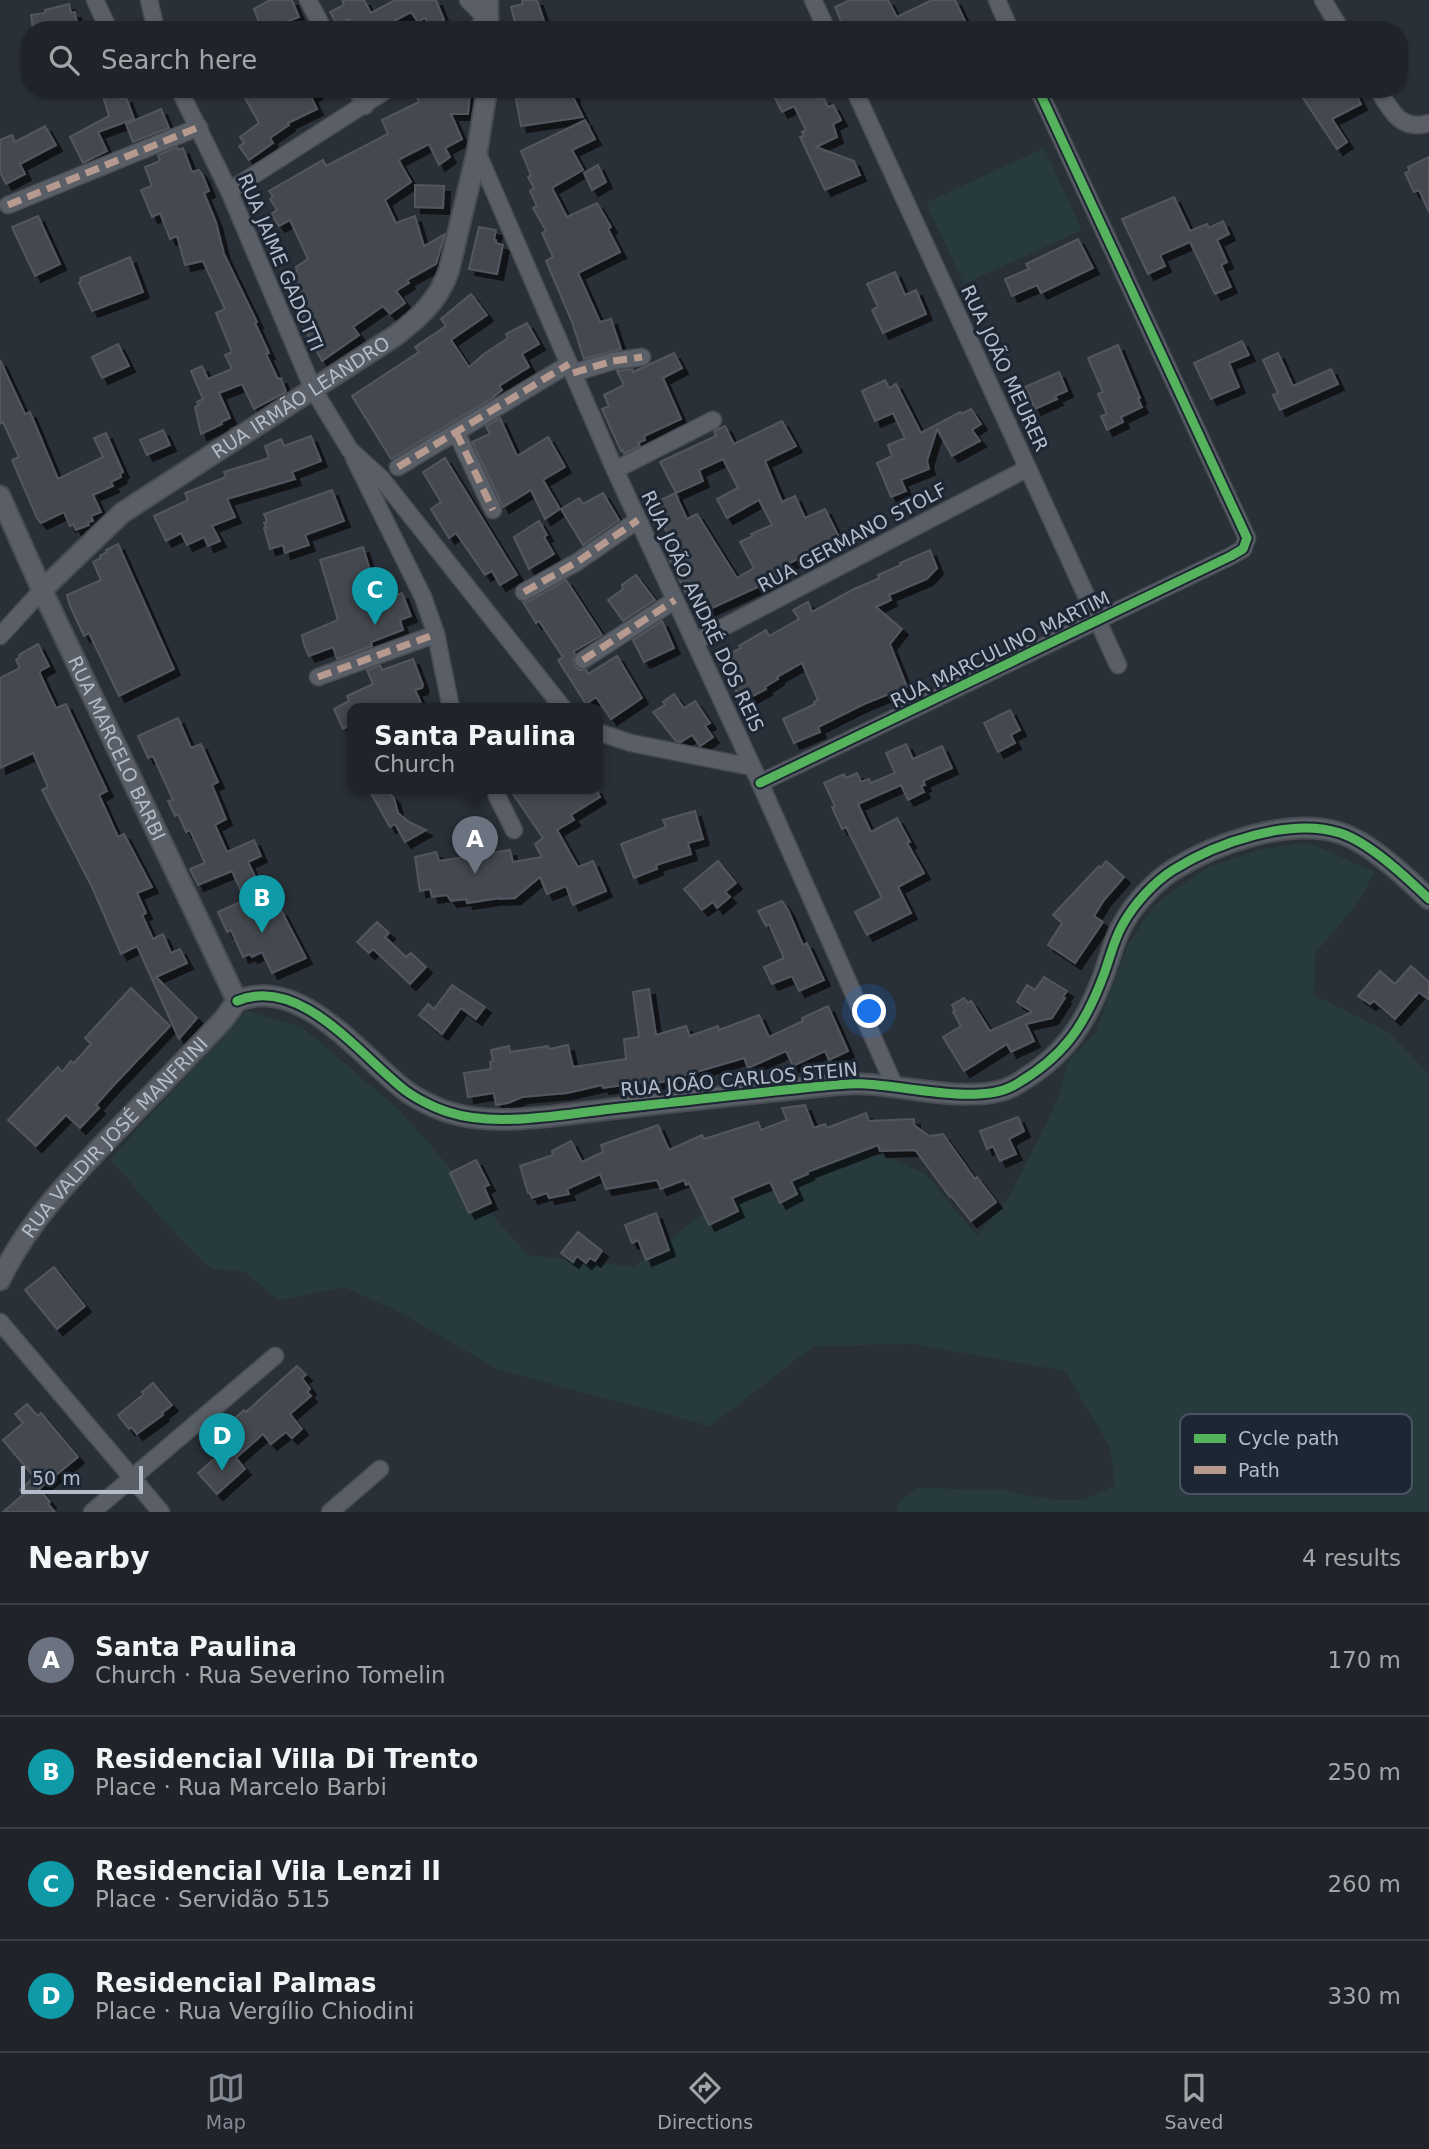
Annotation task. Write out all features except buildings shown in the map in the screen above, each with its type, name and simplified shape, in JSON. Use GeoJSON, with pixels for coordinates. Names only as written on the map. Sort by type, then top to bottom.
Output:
{"type":"FeatureCollection","features":[{"type":"Feature","properties":{"kind":"street"},"geometry":{"type":"LineString","coordinates":[[95,0],[105,21]]}},
{"type":"Feature","properties":{"kind":"street"},"geometry":{"type":"LineString","coordinates":[[149,0],[154,21]]}},
{"type":"Feature","properties":{"kind":"street"},"geometry":{"type":"LineString","coordinates":[[308,0],[319,21]]}},
{"type":"Feature","properties":{"kind":"street"},"geometry":{"type":"LineString","coordinates":[[468,0],[480,21]]}},
{"type":"Feature","properties":{"kind":"street"},"geometry":{"type":"LineString","coordinates":[[484,21],[488,0]]}},
{"type":"Feature","properties":{"kind":"street"},"geometry":{"type":"LineString","coordinates":[[813,0],[823,21]]}},
{"type":"Feature","properties":{"kind":"street"},"geometry":{"type":"LineString","coordinates":[[997,0],[1006,21]]}},
{"type":"Feature","properties":{"kind":"street"},"geometry":{"type":"LineString","coordinates":[[1323,0],[1336,21]]}},
{"type":"Feature","properties":{"kind":"street","name":"RUA JAIME GADOTTI"},"geometry":{"type":"LineString","coordinates":[[184,98],[229,191],[313,390],[350,450],[382,478],[559,703]]}},
{"type":"Feature","properties":{"kind":"street"},"geometry":{"type":"LineString","coordinates":[[361,98],[365,106]]}},
{"type":"Feature","properties":{"kind":"street"},"geometry":{"type":"LineString","coordinates":[[229,191],[376,98]]}},
{"type":"Feature","properties":{"kind":"street","name":"RUA IRMÃO LEANDRO"},"geometry":{"type":"LineString","coordinates":[[0,636],[42,590],[122,513],[395,337],[417,319],[444,285],[449,270],[477,152],[486,98]]}},
{"type":"Feature","properties":{"kind":"street","name":"RUA JOÃO MEURER"},"geometry":{"type":"LineString","coordinates":[[858,98],[1118,665]]}},
{"type":"Feature","properties":{"kind":"street","name":"RUA MARCULINO MARTIM"},"geometry":{"type":"LineString","coordinates":[[760,783],[1231,556],[1243,549],[1248,538],[1042,98]]}},
{"type":"Feature","properties":{"kind":"street"},"geometry":{"type":"LineString","coordinates":[[1383,98],[1400,120],[1418,127],[1429,123]]}},
{"type":"Feature","properties":{"kind":"street"},"geometry":{"type":"LineString","coordinates":[[8,205],[199,127]]}},
{"type":"Feature","properties":{"kind":"street","name":"RUA JOÃO ANDRÉ DOS REIS"},"geometry":{"type":"LineString","coordinates":[[477,152],[615,470],[760,783],[895,1087]]}},
{"type":"Feature","properties":{"kind":"street"},"geometry":{"type":"LineString","coordinates":[[398,467],[571,369],[642,357]]}},
{"type":"Feature","properties":{"kind":"street"},"geometry":{"type":"LineString","coordinates":[[615,470],[713,420]]}},
{"type":"Feature","properties":{"kind":"street"},"geometry":{"type":"LineString","coordinates":[[456,432],[493,510]]}},
{"type":"Feature","properties":{"kind":"street"},"geometry":{"type":"LineString","coordinates":[[350,450],[423,597],[436,634],[450,703]]}},
{"type":"Feature","properties":{"kind":"street","name":"RUA GERMANO STOLF"},"geometry":{"type":"LineString","coordinates":[[695,642],[1028,468]]}},
{"type":"Feature","properties":{"kind":"street","name":"RUA MARCELO BARBI"},"geometry":{"type":"LineString","coordinates":[[0,496],[237,1001]]}},
{"type":"Feature","properties":{"kind":"street"},"geometry":{"type":"LineString","coordinates":[[524,592],[577,562],[638,520]]}},
{"type":"Feature","properties":{"kind":"street"},"geometry":{"type":"LineString","coordinates":[[583,660],[675,600]]}},
{"type":"Feature","properties":{"kind":"street"},"geometry":{"type":"LineString","coordinates":[[318,677],[436,634]]}},
{"type":"Feature","properties":{"kind":"street"},"geometry":{"type":"LineString","coordinates":[[603,734],[631,743],[752,767]]}},
{"type":"Feature","properties":{"kind":"street"},"geometry":{"type":"LineString","coordinates":[[496,794],[514,830]]}},
{"type":"Feature","properties":{"kind":"street","name":"RUA JOÃO CARLOS STEIN"},"geometry":{"type":"LineString","coordinates":[[237,1001],[259,995],[308,1009],[343,1033],[407,1092],[448,1112],[490,1120],[824,1086],[864,1084],[977,1095],[1009,1088],[1039,1071],[1067,1045],[1088,1014],[1122,925],[1141,899],[1171,871],[1213,849],[1259,834],[1306,828],[1340,833],[1379,855],[1429,899]]}},
{"type":"Feature","properties":{"kind":"street","name":"RUA VALDIR JOSÉ MANFRINI"},"geometry":{"type":"LineString","coordinates":[[0,1280],[9,1260],[67,1182],[223,1019],[237,1001]]}},
{"type":"Feature","properties":{"kind":"street"},"geometry":{"type":"LineString","coordinates":[[0,1322],[161,1512]]}},
{"type":"Feature","properties":{"kind":"street"},"geometry":{"type":"LineString","coordinates":[[92,1512],[275,1356]]}},
{"type":"Feature","properties":{"kind":"street"},"geometry":{"type":"LineString","coordinates":[[330,1512],[380,1469]]}},
{"type":"Feature","properties":{"kind":"green space"},"geometry":{"type":"Polygon","coordinates":[[[1044,148],[1082,230],[964,284],[926,203],[1044,148]]]}},
{"type":"Feature","properties":{"kind":"green space"},"geometry":{"type":"Polygon","coordinates":[[[1309,843],[1375,872],[1359,901],[1315,954],[1314,995],[1389,1032],[1429,1074],[1429,1512],[898,1512],[897,1505],[916,1488],[1003,1490],[1052,1500],[1083,1500],[1115,1486],[1110,1447],[1065,1371],[913,1344],[814,1346],[710,1426],[499,1370],[394,1309],[343,1287],[279,1300],[243,1271],[213,1269],[163,1220],[110,1159],[247,1011],[302,1027],[398,1109],[528,1255],[634,1267],[713,1206],[780,1189],[833,1154],[883,1155],[926,1174],[977,1236],[1008,1198],[1046,1125],[1058,1097],[1069,1059],[1095,1034],[1128,945],[1154,905],[1205,869],[1260,849],[1309,843]]]}},
{"type":"Feature","properties":{"kind":"marked path"},"geometry":{"type":"LineString","coordinates":[[8,205],[199,127]]}},
{"type":"Feature","properties":{"kind":"marked path"},"geometry":{"type":"LineString","coordinates":[[573,373],[613,361],[642,357]]}},
{"type":"Feature","properties":{"kind":"marked path"},"geometry":{"type":"LineString","coordinates":[[398,467],[569,364]]}},
{"type":"Feature","properties":{"kind":"marked path"},"geometry":{"type":"LineString","coordinates":[[456,432],[493,510]]}},
{"type":"Feature","properties":{"kind":"marked path"},"geometry":{"type":"LineString","coordinates":[[524,592],[577,562],[638,520]]}},
{"type":"Feature","properties":{"kind":"marked path"},"geometry":{"type":"LineString","coordinates":[[583,660],[675,600]]}},
{"type":"Feature","properties":{"kind":"marked path"},"geometry":{"type":"LineString","coordinates":[[318,677],[436,634]]}},
{"type":"Feature","properties":{"kind":"cycle path"},"geometry":{"type":"LineString","coordinates":[[760,783],[1243,549],[1247,538],[1042,98]]}},
{"type":"Feature","properties":{"kind":"cycle path"},"geometry":{"type":"LineString","coordinates":[[237,1001],[261,996],[284,999],[307,1009],[350,1040],[410,1094],[438,1108],[467,1117],[530,1118],[850,1084],[981,1094],[1013,1086],[1059,1052],[1089,1010],[1117,936],[1133,909],[1166,875],[1210,851],[1254,835],[1277,831],[1299,828],[1340,833],[1375,852],[1429,899]]}},
{"type":"Feature","properties":{"kind":"place","name":"Residencial Vila Lenzi II"},"geometry":{"type":"Point","coordinates":[375,625]}},
{"type":"Feature","properties":{"kind":"place","name":"Santa Paulina"},"geometry":{"type":"Point","coordinates":[475,874]}},
{"type":"Feature","properties":{"kind":"place","name":"Residencial Villa Di Trento"},"geometry":{"type":"Point","coordinates":[262,933]}},
{"type":"Feature","properties":{"kind":"place","name":"Residencial Palmas"},"geometry":{"type":"Point","coordinates":[222,1471]}}]}
